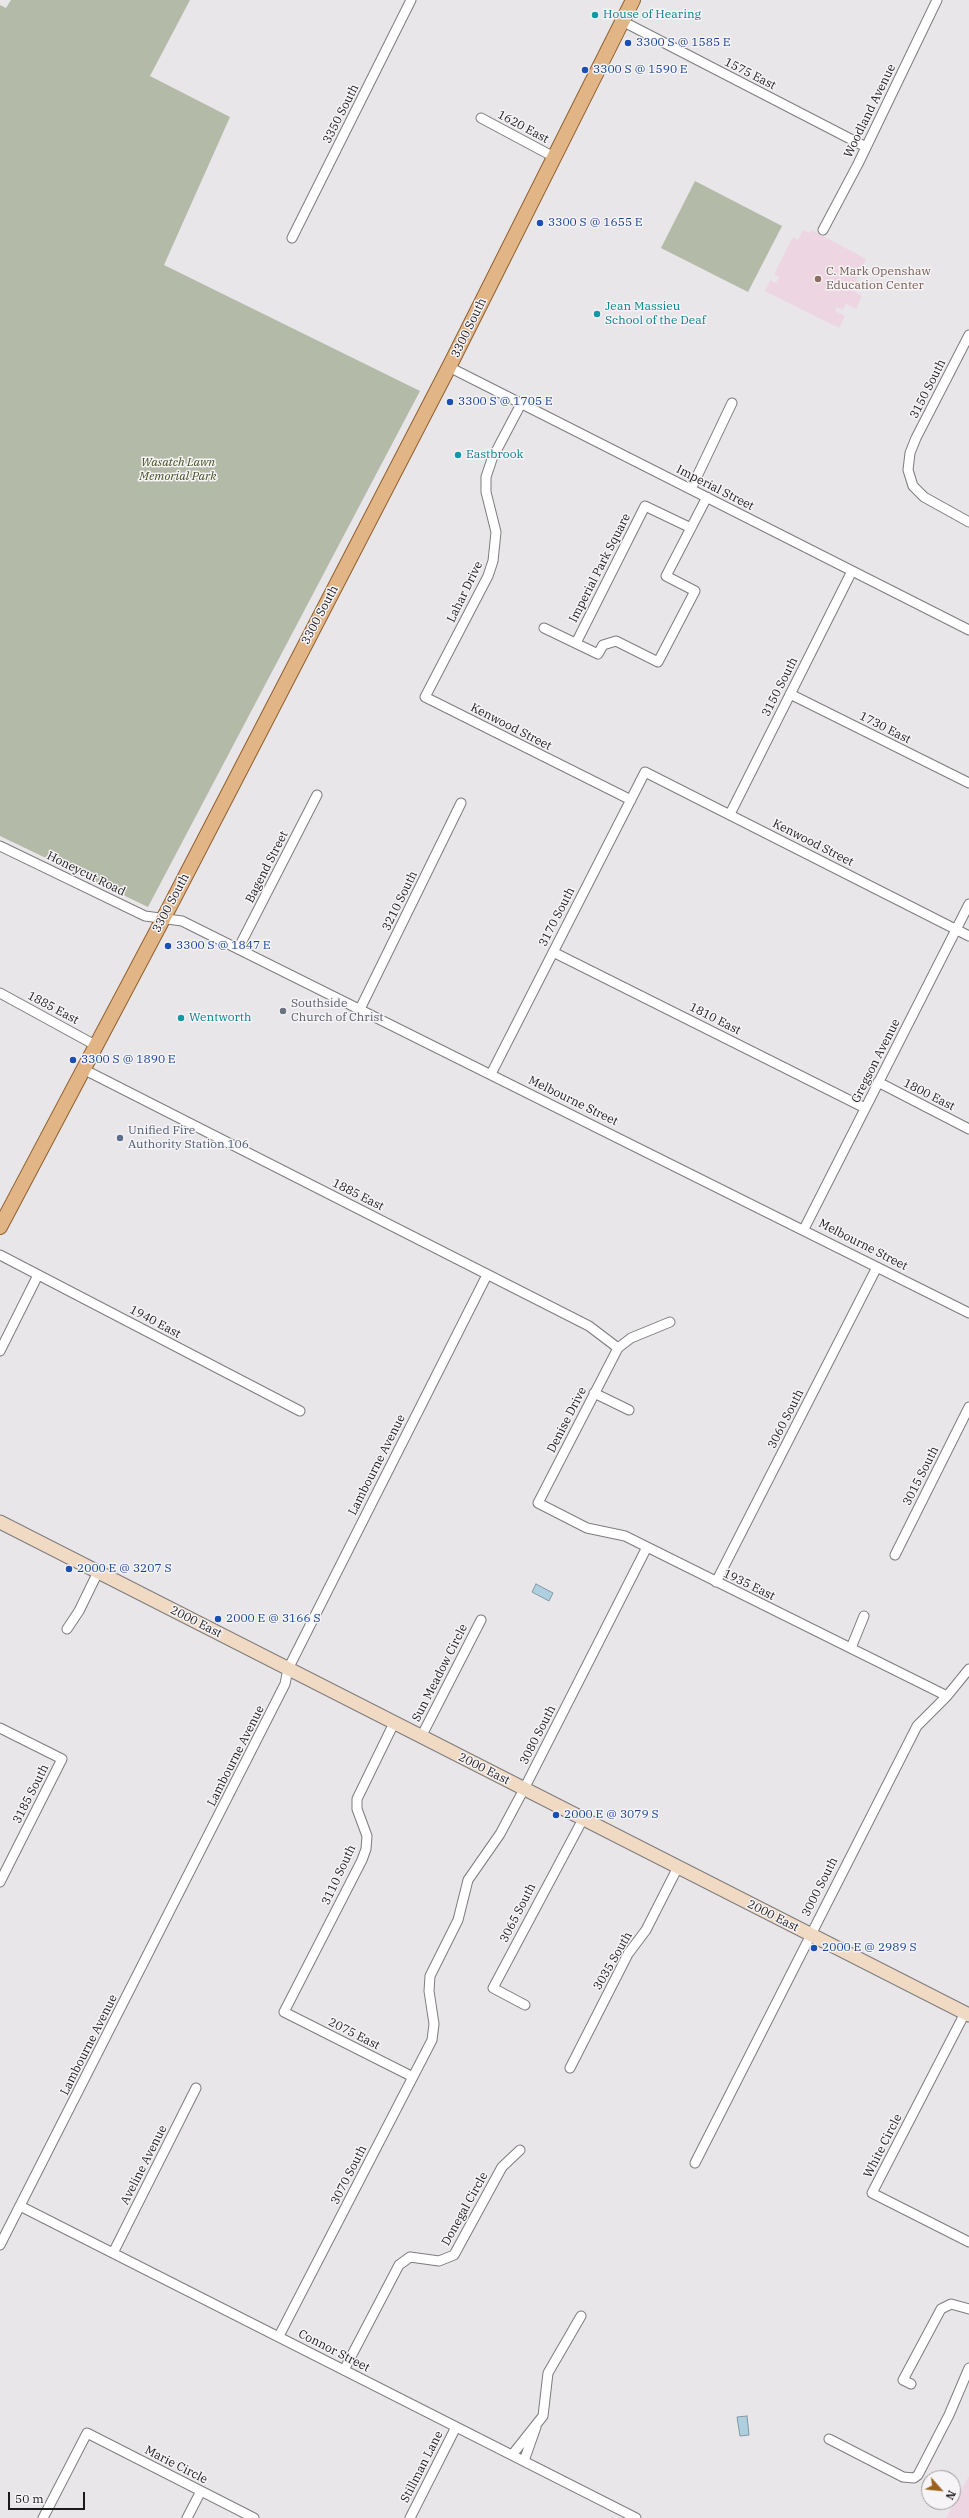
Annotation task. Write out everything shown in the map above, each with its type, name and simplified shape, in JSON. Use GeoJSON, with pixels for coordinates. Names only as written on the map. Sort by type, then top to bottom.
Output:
{"type":"FeatureCollection","features":[{"type":"Feature","properties":{"kind":"main road","name":"3300 South"},"geometry":{"type":"LineString","coordinates":[[0,1227],[95,1044],[163,919],[450,367],[633,0]]}},
{"type":"Feature","properties":{"kind":"street","name":"3350 South"},"geometry":{"type":"LineString","coordinates":[[292,238],[411,0]]}},
{"type":"Feature","properties":{"kind":"street","name":"Woodland Avenue"},"geometry":{"type":"LineString","coordinates":[[823,230],[866,147],[936,0]]}},
{"type":"Feature","properties":{"kind":"street","name":"1575 East"},"geometry":{"type":"LineString","coordinates":[[622,21],[866,147]]}},
{"type":"Feature","properties":{"kind":"street","name":"1620 East"},"geometry":{"type":"LineString","coordinates":[[481,118],[554,156]]}},
{"type":"Feature","properties":{"kind":"street","name":"3150 South"},"geometry":{"type":"LineString","coordinates":[[969,335],[913,445],[908,462],[909,479],[924,497],[969,522]]}},
{"type":"Feature","properties":{"kind":"street","name":"Imperial Street"},"geometry":{"type":"LineString","coordinates":[[450,367],[969,630]]}},
{"type":"Feature","properties":{"kind":"street"},"geometry":{"type":"LineString","coordinates":[[691,489],[732,403]]}},
{"type":"Feature","properties":{"kind":"street","name":"Lahar Drive"},"geometry":{"type":"LineString","coordinates":[[425,697],[488,576],[493,561],[496,532],[486,492],[486,477],[492,459],[521,404]]}},
{"type":"Feature","properties":{"kind":"street"},"geometry":{"type":"LineString","coordinates":[[544,628],[598,654],[603,645],[616,641],[658,662],[694,591],[666,576],[707,497]]}},
{"type":"Feature","properties":{"kind":"street","name":"Imperial Park Square"},"geometry":{"type":"LineString","coordinates":[[576,643],[645,506],[691,528]]}},
{"type":"Feature","properties":{"kind":"street","name":"3150 South"},"geometry":{"type":"LineString","coordinates":[[730,814],[852,571]]}},
{"type":"Feature","properties":{"kind":"street","name":"1730 East"},"geometry":{"type":"LineString","coordinates":[[790,694],[969,784]]}},
{"type":"Feature","properties":{"kind":"street","name":"Kenwood Street"},"geometry":{"type":"LineString","coordinates":[[425,697],[631,800]]}},
{"type":"Feature","properties":{"kind":"street","name":"Kenwood Street"},"geometry":{"type":"LineString","coordinates":[[645,772],[969,936]]}},
{"type":"Feature","properties":{"kind":"street","name":"3170 South"},"geometry":{"type":"LineString","coordinates":[[491,1074],[645,772]]}},
{"type":"Feature","properties":{"kind":"street","name":"Bagend Street"},"geometry":{"type":"LineString","coordinates":[[238,949],[317,795]]}},
{"type":"Feature","properties":{"kind":"street","name":"3210 South"},"geometry":{"type":"LineString","coordinates":[[360,1009],[461,803]]}},
{"type":"Feature","properties":{"kind":"street","name":"Honeycut Road"},"geometry":{"type":"LineString","coordinates":[[0,846],[145,916],[163,919]]}},
{"type":"Feature","properties":{"kind":"street","name":"Gregson Avenue"},"geometry":{"type":"LineString","coordinates":[[804,1229],[969,904]]}},
{"type":"Feature","properties":{"kind":"street","name":"Melbourne Street"},"geometry":{"type":"LineString","coordinates":[[163,919],[182,921],[804,1229],[969,1313]]}},
{"type":"Feature","properties":{"kind":"street","name":"1810 East"},"geometry":{"type":"LineString","coordinates":[[553,952],[865,1108]]}},
{"type":"Feature","properties":{"kind":"street","name":"1885 East"},"geometry":{"type":"LineString","coordinates":[[0,993],[95,1044]]}},
{"type":"Feature","properties":{"kind":"street","name":"1885 East"},"geometry":{"type":"LineString","coordinates":[[83,1068],[589,1326],[618,1348]]}},
{"type":"Feature","properties":{"kind":"street","name":"1800 East"},"geometry":{"type":"LineString","coordinates":[[878,1082],[969,1129]]}},
{"type":"Feature","properties":{"kind":"street","name":"1940 East"},"geometry":{"type":"LineString","coordinates":[[0,1255],[300,1411]]}},
{"type":"Feature","properties":{"kind":"street","name":"3060 South"},"geometry":{"type":"LineString","coordinates":[[716,1582],[877,1267]]}},
{"type":"Feature","properties":{"kind":"street"},"geometry":{"type":"LineString","coordinates":[[0,1351],[38,1275]]}},
{"type":"Feature","properties":{"kind":"street","name":"Lambourne Avenue"},"geometry":{"type":"LineString","coordinates":[[0,2245],[285,1684],[288,1669],[487,1275]]}},
{"type":"Feature","properties":{"kind":"street"},"geometry":{"type":"LineString","coordinates":[[618,1348],[631,1338],[670,1322]]}},
{"type":"Feature","properties":{"kind":"street","name":"Denise Drive"},"geometry":{"type":"LineString","coordinates":[[538,1503],[618,1348]]}},
{"type":"Feature","properties":{"kind":"street"},"geometry":{"type":"LineString","coordinates":[[594,1394],[629,1410]]}},
{"type":"Feature","properties":{"kind":"street","name":"3015 South"},"geometry":{"type":"LineString","coordinates":[[894,1555],[969,1407]]}},
{"type":"Feature","properties":{"kind":"street","name":"1935 East"},"geometry":{"type":"LineString","coordinates":[[538,1503],[587,1528],[625,1536],[947,1696]]}},
{"type":"Feature","properties":{"kind":"street","name":"2000 East"},"geometry":{"type":"LineString","coordinates":[[0,1522],[967,2014]]}},
{"type":"Feature","properties":{"kind":"street","name":"3080 South"},"geometry":{"type":"LineString","coordinates":[[434,2024],[429,1991],[430,1976],[458,1920],[468,1880],[496,1840],[524,1789],[648,1547]]}},
{"type":"Feature","properties":{"kind":"street"},"geometry":{"type":"LineString","coordinates":[[67,1629],[79,1611],[98,1572]]}},
{"type":"Feature","properties":{"kind":"street"},"geometry":{"type":"LineString","coordinates":[[851,1648],[864,1616]]}},
{"type":"Feature","properties":{"kind":"street","name":"Sun Meadow Circle"},"geometry":{"type":"LineString","coordinates":[[421,1737],[481,1620]]}},
{"type":"Feature","properties":{"kind":"street","name":"3000 South"},"geometry":{"type":"LineString","coordinates":[[695,2163],[800,1957],[809,1934],[917,1726],[947,1696],[969,1669]]}},
{"type":"Feature","properties":{"kind":"street","name":"3110 South"},"geometry":{"type":"LineString","coordinates":[[284,2012],[362,1860],[366,1849],[367,1836],[357,1809],[357,1799],[394,1723]]}},
{"type":"Feature","properties":{"kind":"street","name":"3185 South"},"geometry":{"type":"LineString","coordinates":[[0,1728],[62,1759],[0,1882]]}},
{"type":"Feature","properties":{"kind":"street","name":"3065 South"},"geometry":{"type":"LineString","coordinates":[[525,2005],[493,1988],[583,1819]]}},
{"type":"Feature","properties":{"kind":"street","name":"3035 South"},"geometry":{"type":"LineString","coordinates":[[570,2068],[628,1954],[646,1930],[678,1867]]}},
{"type":"Feature","properties":{"kind":"street","name":"2075 East"},"geometry":{"type":"LineString","coordinates":[[284,2012],[413,2077]]}},
{"type":"Feature","properties":{"kind":"street","name":"White Circle"},"geometry":{"type":"LineString","coordinates":[[967,2014],[872,2193],[969,2242]]}},
{"type":"Feature","properties":{"kind":"street","name":"3070 South"},"geometry":{"type":"LineString","coordinates":[[279,2336],[432,2040],[434,2024]]}},
{"type":"Feature","properties":{"kind":"street","name":"Aveline Avenue"},"geometry":{"type":"LineString","coordinates":[[113,2253],[196,2088]]}},
{"type":"Feature","properties":{"kind":"street","name":"Donegal Circle"},"geometry":{"type":"LineString","coordinates":[[344,2370],[399,2265],[410,2257],[439,2261],[454,2255],[502,2167],[520,2150]]}},
{"type":"Feature","properties":{"kind":"street","name":"Connor Street"},"geometry":{"type":"LineString","coordinates":[[20,2206],[636,2518]]}},
{"type":"Feature","properties":{"kind":"street"},"geometry":{"type":"LineString","coordinates":[[911,2384],[903,2380],[941,2309],[951,2304],[969,2310]]}},
{"type":"Feature","properties":{"kind":"street"},"geometry":{"type":"LineString","coordinates":[[524,2461],[536,2426],[544,2413],[544,2390],[548,2373],[581,2316]]}},
{"type":"Feature","properties":{"kind":"street"},"geometry":{"type":"LineString","coordinates":[[829,2439],[904,2477],[914,2478],[918,2475],[950,2415],[969,2368]]}},
{"type":"Feature","properties":{"kind":"street"},"geometry":{"type":"LineString","coordinates":[[512,2455],[528,2433],[536,2426]]}},
{"type":"Feature","properties":{"kind":"street","name":"Stillman Lane"},"geometry":{"type":"LineString","coordinates":[[410,2518],[456,2427]]}},
{"type":"Feature","properties":{"kind":"street","name":"Marie Circle"},"geometry":{"type":"LineString","coordinates":[[44,2518],[87,2433],[254,2518]]}},
{"type":"Feature","properties":{"kind":"street"},"geometry":{"type":"LineString","coordinates":[[187,2518],[201,2491]]}},
{"type":"Feature","properties":{"kind":"shaded area","name":"C. Mark Openshaw Education Center"},"geometry":{"type":"Polygon","coordinates":[[[803,230],[810,233],[812,230],[866,259],[852,290],[862,296],[856,309],[846,304],[843,310],[837,307],[835,311],[845,316],[839,328],[765,291],[770,280],[776,283],[779,277],[774,274],[793,237],[798,240],[803,230]]]}},
{"type":"Feature","properties":{"kind":"shaded area"},"geometry":{"type":"Polygon","coordinates":[[[969,2476],[969,2518],[946,2518],[950,2510],[961,2510],[961,2491],[969,2476]]]}},
{"type":"Feature","properties":{"kind":"green space","name":"Wasatch Lawn Memorial Park"},"geometry":{"type":"Polygon","coordinates":[[[11,0],[190,0],[150,76],[230,117],[164,265],[420,391],[148,907],[0,836],[0,5],[6,8],[11,0]]]}},
{"type":"Feature","properties":{"kind":"green space"},"geometry":{"type":"Polygon","coordinates":[[[695,181],[782,226],[748,292],[661,248],[695,181]]]}},
{"type":"Feature","properties":{"kind":"water"},"geometry":{"type":"Polygon","coordinates":[[[536,1584],[553,1593],[549,1601],[532,1592],[536,1584]]]}},
{"type":"Feature","properties":{"kind":"water"},"geometry":{"type":"Polygon","coordinates":[[[747,2416],[749,2435],[740,2436],[737,2417],[747,2416]]]}},
{"type":"Feature","properties":{"kind":"place","name":"House of Hearing"},"geometry":{"type":"Point","coordinates":[595,15]}},
{"type":"Feature","properties":{"kind":"place","name":"3300 S @ 1585 E"},"geometry":{"type":"Point","coordinates":[628,43]}},
{"type":"Feature","properties":{"kind":"place","name":"3300 S @ 1590 E"},"geometry":{"type":"Point","coordinates":[585,70]}},
{"type":"Feature","properties":{"kind":"place","name":"3300 S @ 1655 E"},"geometry":{"type":"Point","coordinates":[540,223]}},
{"type":"Feature","properties":{"kind":"place","name":"C. Mark Openshaw Education Center"},"geometry":{"type":"Point","coordinates":[818,279]}},
{"type":"Feature","properties":{"kind":"place","name":"Jean Massieu School of the Deaf"},"geometry":{"type":"Point","coordinates":[597,314]}},
{"type":"Feature","properties":{"kind":"place","name":"3300 S @ 1705 E"},"geometry":{"type":"Point","coordinates":[450,402]}},
{"type":"Feature","properties":{"kind":"place","name":"Eastbrook"},"geometry":{"type":"Point","coordinates":[458,455]}},
{"type":"Feature","properties":{"kind":"place","name":"3300 S @ 1847 E"},"geometry":{"type":"Point","coordinates":[168,946]}},
{"type":"Feature","properties":{"kind":"place","name":"Southside Church of Christ"},"geometry":{"type":"Point","coordinates":[283,1011]}},
{"type":"Feature","properties":{"kind":"place","name":"Wentworth"},"geometry":{"type":"Point","coordinates":[181,1018]}},
{"type":"Feature","properties":{"kind":"place","name":"3300 S @ 1890 E"},"geometry":{"type":"Point","coordinates":[73,1060]}},
{"type":"Feature","properties":{"kind":"place","name":"Unified Fire Authority Station 106"},"geometry":{"type":"Point","coordinates":[120,1138]}},
{"type":"Feature","properties":{"kind":"place","name":"2000 E @ 3207 S"},"geometry":{"type":"Point","coordinates":[69,1569]}},
{"type":"Feature","properties":{"kind":"place","name":"2000 E @ 3166 S"},"geometry":{"type":"Point","coordinates":[218,1619]}},
{"type":"Feature","properties":{"kind":"place","name":"2000 E @ 3079 S"},"geometry":{"type":"Point","coordinates":[556,1815]}},
{"type":"Feature","properties":{"kind":"place","name":"2000 E @ 2989 S"},"geometry":{"type":"Point","coordinates":[814,1948]}}]}
